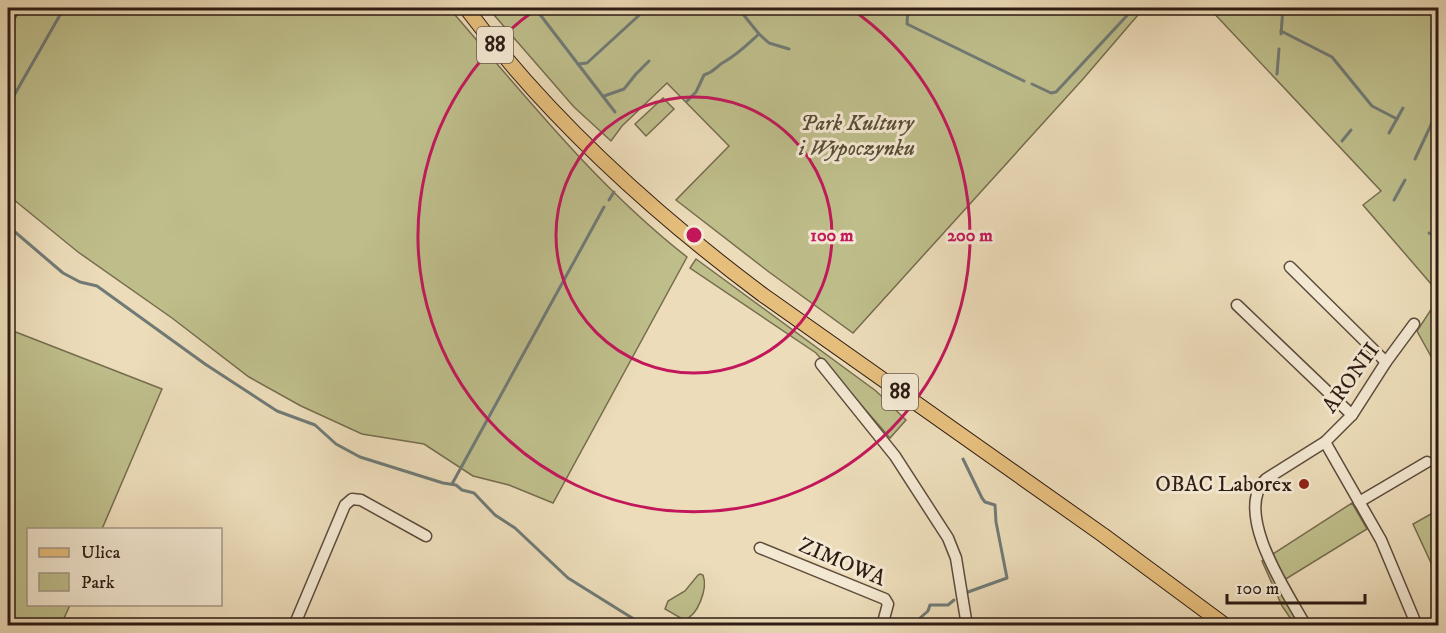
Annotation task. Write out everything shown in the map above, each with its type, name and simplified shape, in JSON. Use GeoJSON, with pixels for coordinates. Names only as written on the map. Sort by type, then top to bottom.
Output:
{"type":"FeatureCollection","features":[{"type":"Feature","properties":{"kind":"main road","name":"88"},"geometry":{"type":"LineString","coordinates":[[466,8],[525,81],[570,130],[642,199],[692,241],[763,295],[1103,535],[1226,626]]}},
{"type":"Feature","properties":{"kind":"street"},"geometry":{"type":"LineString","coordinates":[[8,20],[14,8]]}},
{"type":"Feature","properties":{"kind":"street"},"geometry":{"type":"LineString","coordinates":[[1290,267],[1386,362]]}},
{"type":"Feature","properties":{"kind":"street"},"geometry":{"type":"LineString","coordinates":[[1237,305],[1352,415]]}},
{"type":"Feature","properties":{"kind":"street","name":"ARONII"},"geometry":{"type":"LineString","coordinates":[[1306,626],[1272,568],[1260,536],[1256,514],[1257,491],[1266,479],[1325,442],[1352,415],[1414,324]]}},
{"type":"Feature","properties":{"kind":"street"},"geometry":{"type":"LineString","coordinates":[[821,364],[895,456],[948,538],[956,558],[967,626]]}},
{"type":"Feature","properties":{"kind":"street"},"geometry":{"type":"LineString","coordinates":[[1325,442],[1381,540],[1417,626]]}},
{"type":"Feature","properties":{"kind":"street"},"geometry":{"type":"LineString","coordinates":[[1359,502],[1427,462]]}},
{"type":"Feature","properties":{"kind":"street"},"geometry":{"type":"LineString","coordinates":[[294,626],[345,505],[352,499],[361,500],[426,536]]}},
{"type":"Feature","properties":{"kind":"street","name":"ZIMOWA"},"geometry":{"type":"LineString","coordinates":[[760,548],[885,599],[888,604],[882,626]]}},
{"type":"Feature","properties":{"kind":"green space"},"geometry":{"type":"Polygon","coordinates":[[[19,8],[449,8],[591,170],[687,257],[553,503],[509,485],[473,476],[424,444],[362,434],[301,406],[249,377],[172,318],[78,252],[8,195],[8,30],[19,8]]]}},
{"type":"Feature","properties":{"kind":"green space","name":"Park Kultury i Wypoczynku"},"geometry":{"type":"Polygon","coordinates":[[[488,8],[1144,8],[1083,79],[853,333],[676,200],[729,146],[667,83],[622,126],[611,141],[574,107],[488,8]]]}},
{"type":"Feature","properties":{"kind":"green space"},"geometry":{"type":"Polygon","coordinates":[[[1209,8],[1438,8],[1438,277],[1432,285],[1363,205],[1381,191],[1209,8]]]}},
{"type":"Feature","properties":{"kind":"green space"},"geometry":{"type":"Polygon","coordinates":[[[663,98],[674,109],[646,136],[635,124],[663,98]]]}},
{"type":"Feature","properties":{"kind":"green space"},"geometry":{"type":"Polygon","coordinates":[[[696,259],[876,391],[906,420],[890,438],[816,353],[690,268],[696,259]]]}},
{"type":"Feature","properties":{"kind":"green space"},"geometry":{"type":"Polygon","coordinates":[[[1438,299],[1438,369],[1417,331],[1438,299]]]}},
{"type":"Feature","properties":{"kind":"green space"},"geometry":{"type":"Polygon","coordinates":[[[8,329],[162,389],[102,528],[27,528],[27,606],[70,606],[61,625],[8,625],[8,329]]]}},
{"type":"Feature","properties":{"kind":"green space"},"geometry":{"type":"Polygon","coordinates":[[[1352,503],[1367,529],[1284,580],[1310,625],[1295,625],[1282,606],[1262,561],[1352,503]]]}},
{"type":"Feature","properties":{"kind":"green space"},"geometry":{"type":"Polygon","coordinates":[[[1438,510],[1438,578],[1413,524],[1438,510]]]}},
{"type":"Feature","properties":{"kind":"green space"},"geometry":{"type":"Polygon","coordinates":[[[700,574],[703,575],[704,581],[703,594],[694,613],[684,620],[665,609],[668,601],[685,591],[700,574]]]}},
{"type":"Feature","properties":{"kind":"waterway"},"geometry":{"type":"LineString","coordinates":[[8,106],[64,8]]}},
{"type":"Feature","properties":{"kind":"waterway"},"geometry":{"type":"LineString","coordinates":[[535,8],[578,64],[587,63],[647,8]]}},
{"type":"Feature","properties":{"kind":"waterway"},"geometry":{"type":"LineString","coordinates":[[738,8],[769,43],[789,49]]}},
{"type":"Feature","properties":{"kind":"waterway"},"geometry":{"type":"LineString","coordinates":[[908,8],[907,24],[1024,81]]}},
{"type":"Feature","properties":{"kind":"waterway"},"geometry":{"type":"LineString","coordinates":[[1032,84],[1051,93],[1056,92],[1134,8]]}},
{"type":"Feature","properties":{"kind":"waterway"},"geometry":{"type":"LineString","coordinates":[[1281,34],[1283,8]]}},
{"type":"Feature","properties":{"kind":"waterway"},"geometry":{"type":"LineString","coordinates":[[1281,31],[1332,57],[1372,106],[1397,119]]}},
{"type":"Feature","properties":{"kind":"waterway"},"geometry":{"type":"LineString","coordinates":[[687,101],[696,92],[704,75],[733,56],[759,34]]}},
{"type":"Feature","properties":{"kind":"waterway"},"geometry":{"type":"LineString","coordinates":[[1277,74],[1279,49]]}},
{"type":"Feature","properties":{"kind":"waterway"},"geometry":{"type":"LineString","coordinates":[[604,96],[624,89],[649,61]]}},
{"type":"Feature","properties":{"kind":"waterway"},"geometry":{"type":"LineString","coordinates":[[578,64],[615,112]]}},
{"type":"Feature","properties":{"kind":"waterway"},"geometry":{"type":"LineString","coordinates":[[1389,133],[1403,108]]}},
{"type":"Feature","properties":{"kind":"waterway"},"geometry":{"type":"LineString","coordinates":[[1415,159],[1438,110]]}},
{"type":"Feature","properties":{"kind":"waterway"},"geometry":{"type":"LineString","coordinates":[[1342,141],[1351,130]]}},
{"type":"Feature","properties":{"kind":"waterway"},"geometry":{"type":"LineString","coordinates":[[1394,200],[1405,180]]}},
{"type":"Feature","properties":{"kind":"waterway"},"geometry":{"type":"LineString","coordinates":[[609,200],[614,192]]}},
{"type":"Feature","properties":{"kind":"waterway"},"geometry":{"type":"LineString","coordinates":[[452,484],[604,207]]}},
{"type":"Feature","properties":{"kind":"waterway"},"geometry":{"type":"LineString","coordinates":[[8,226],[63,273],[80,282],[97,286],[205,364],[277,411],[315,425],[336,444],[360,457],[456,485],[462,490],[474,493],[495,515],[515,528],[568,578],[645,626]]}},
{"type":"Feature","properties":{"kind":"waterway"},"geometry":{"type":"LineString","coordinates":[[1429,233],[1434,236],[1438,235]]}},
{"type":"Feature","properties":{"kind":"waterway"},"geometry":{"type":"LineString","coordinates":[[963,459],[982,498],[985,502],[995,505],[1007,578],[968,592]]}},
{"type":"Feature","properties":{"kind":"waterway"},"geometry":{"type":"LineString","coordinates":[[911,626],[928,611],[930,605],[948,605],[954,600]]}},
{"type":"Feature","properties":{"kind":"place","name":"OBAC Laborex"},"geometry":{"type":"Point","coordinates":[1304,484]}}]}
